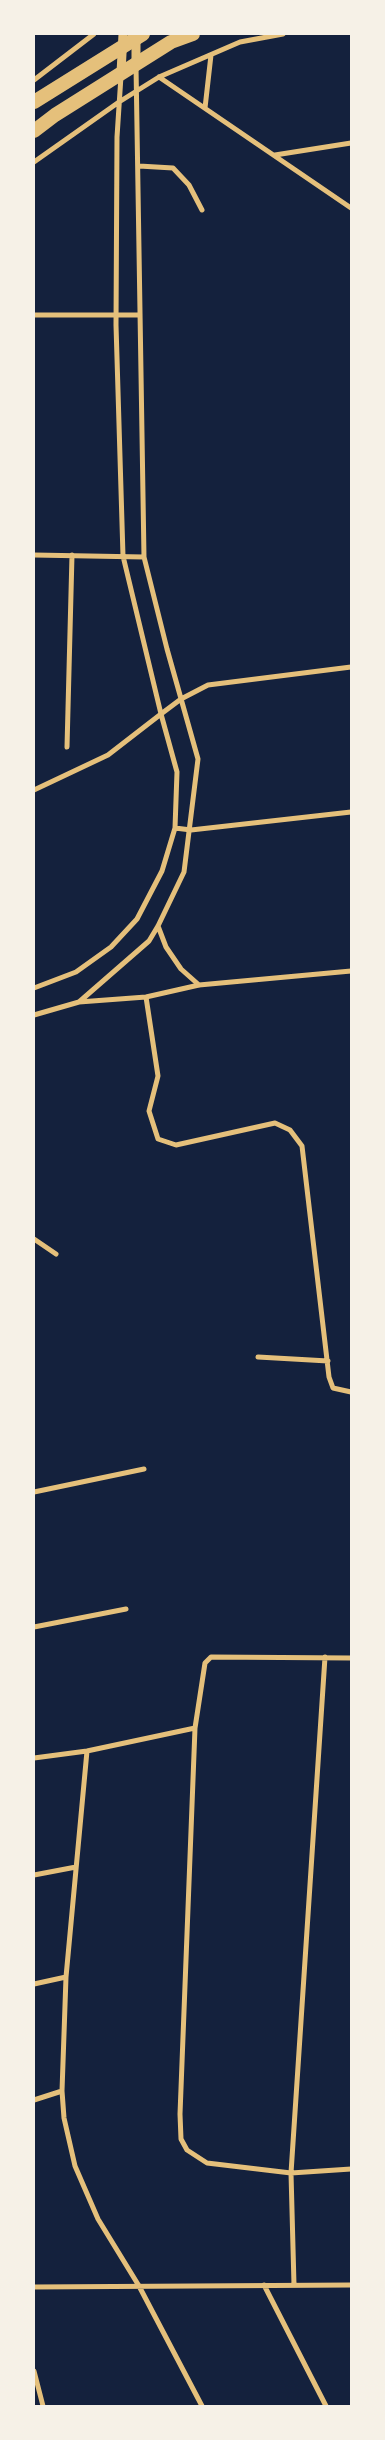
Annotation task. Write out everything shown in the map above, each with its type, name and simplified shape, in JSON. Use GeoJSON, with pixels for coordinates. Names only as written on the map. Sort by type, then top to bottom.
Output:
{"type":"FeatureCollection","features":[{"type":"Feature","properties":{"kind":"highway"},"geometry":{"type":"LineString","coordinates":[[34,131],[121,73],[172,42],[193,34]]}},
{"type":"Feature","properties":{"kind":"highway"},"geometry":{"type":"LineString","coordinates":[[34,102],[132,37]]}},
{"type":"Feature","properties":{"kind":"street"},"geometry":{"type":"LineString","coordinates":[[34,80],[94,34]]}},
{"type":"Feature","properties":{"kind":"street"},"geometry":{"type":"LineString","coordinates":[[34,162],[158,77],[240,42],[283,34]]}},
{"type":"Feature","properties":{"kind":"street"},"geometry":{"type":"LineString","coordinates":[[79,1002],[149,940],[158,926],[184,872],[198,759],[144,557],[139,166],[135,92],[136,64],[132,37]]}},
{"type":"Feature","properties":{"kind":"street"},"geometry":{"type":"LineString","coordinates":[[34,988],[76,972],[111,947],[137,919],[162,871],[174,828],[177,772],[160,714],[123,556],[116,314],[119,102],[121,73],[132,37]]}},
{"type":"Feature","properties":{"kind":"street"},"geometry":{"type":"LineString","coordinates":[[205,108],[210,55]]}},
{"type":"Feature","properties":{"kind":"street"},"geometry":{"type":"LineString","coordinates":[[158,77],[351,208]]}},
{"type":"Feature","properties":{"kind":"street"},"geometry":{"type":"LineString","coordinates":[[275,155],[351,143]]}},
{"type":"Feature","properties":{"kind":"street"},"geometry":{"type":"LineString","coordinates":[[139,166],[173,168],[189,185],[202,210]]}},
{"type":"Feature","properties":{"kind":"street"},"geometry":{"type":"LineString","coordinates":[[34,315],[140,315]]}},
{"type":"Feature","properties":{"kind":"street"},"geometry":{"type":"LineString","coordinates":[[34,555],[144,557]]}},
{"type":"Feature","properties":{"kind":"street"},"geometry":{"type":"LineString","coordinates":[[67,747],[72,555]]}},
{"type":"Feature","properties":{"kind":"street"},"geometry":{"type":"LineString","coordinates":[[34,790],[108,755],[181,699],[208,685],[351,667]]}},
{"type":"Feature","properties":{"kind":"street"},"geometry":{"type":"LineString","coordinates":[[174,828],[190,830],[351,812]]}},
{"type":"Feature","properties":{"kind":"street"},"geometry":{"type":"LineString","coordinates":[[158,926],[166,947],[181,968],[200,985]]}},
{"type":"Feature","properties":{"kind":"street"},"geometry":{"type":"LineString","coordinates":[[34,1015],[79,1002],[146,997],[200,985],[351,971]]}},
{"type":"Feature","properties":{"kind":"street"},"geometry":{"type":"LineString","coordinates":[[146,997],[158,1076],[149,1110],[158,1138],[176,1145],[275,1123],[290,1130],[302,1146],[331,1386],[336,1390],[351,1392]]}},
{"type":"Feature","properties":{"kind":"street"},"geometry":{"type":"LineString","coordinates":[[34,1239],[56,1254]]}},
{"type":"Feature","properties":{"kind":"street"},"geometry":{"type":"LineString","coordinates":[[258,1356],[328,1361]]}},
{"type":"Feature","properties":{"kind":"street"},"geometry":{"type":"LineString","coordinates":[[34,1492],[144,1470]]}},
{"type":"Feature","properties":{"kind":"street"},"geometry":{"type":"LineString","coordinates":[[34,1627],[126,1609]]}},
{"type":"Feature","properties":{"kind":"street"},"geometry":{"type":"LineString","coordinates":[[351,1658],[212,1657],[205,1662],[196,1728],[181,2139],[187,2150],[207,2163],[291,2173],[351,2169]]}},
{"type":"Feature","properties":{"kind":"street"},"geometry":{"type":"LineString","coordinates":[[294,2285],[291,2173],[325,1657]]}},
{"type":"Feature","properties":{"kind":"street"},"geometry":{"type":"LineString","coordinates":[[34,1758],[88,1751],[196,1728]]}},
{"type":"Feature","properties":{"kind":"street"},"geometry":{"type":"LineString","coordinates":[[88,1751],[66,1977],[62,2091],[64,2118],[75,2166],[98,2219],[139,2286],[202,2406]]}},
{"type":"Feature","properties":{"kind":"street"},"geometry":{"type":"LineString","coordinates":[[34,1875],[76,1867]]}},
{"type":"Feature","properties":{"kind":"street"},"geometry":{"type":"LineString","coordinates":[[34,1984],[66,1977]]}},
{"type":"Feature","properties":{"kind":"street"},"geometry":{"type":"LineString","coordinates":[[34,2100],[62,2091]]}},
{"type":"Feature","properties":{"kind":"street"},"geometry":{"type":"LineString","coordinates":[[264,2285],[326,2406]]}},
{"type":"Feature","properties":{"kind":"street"},"geometry":{"type":"LineString","coordinates":[[34,2287],[351,2285]]}},
{"type":"Feature","properties":{"kind":"street"},"geometry":{"type":"LineString","coordinates":[[34,2371],[35,2381],[43,2406]]}}]}
